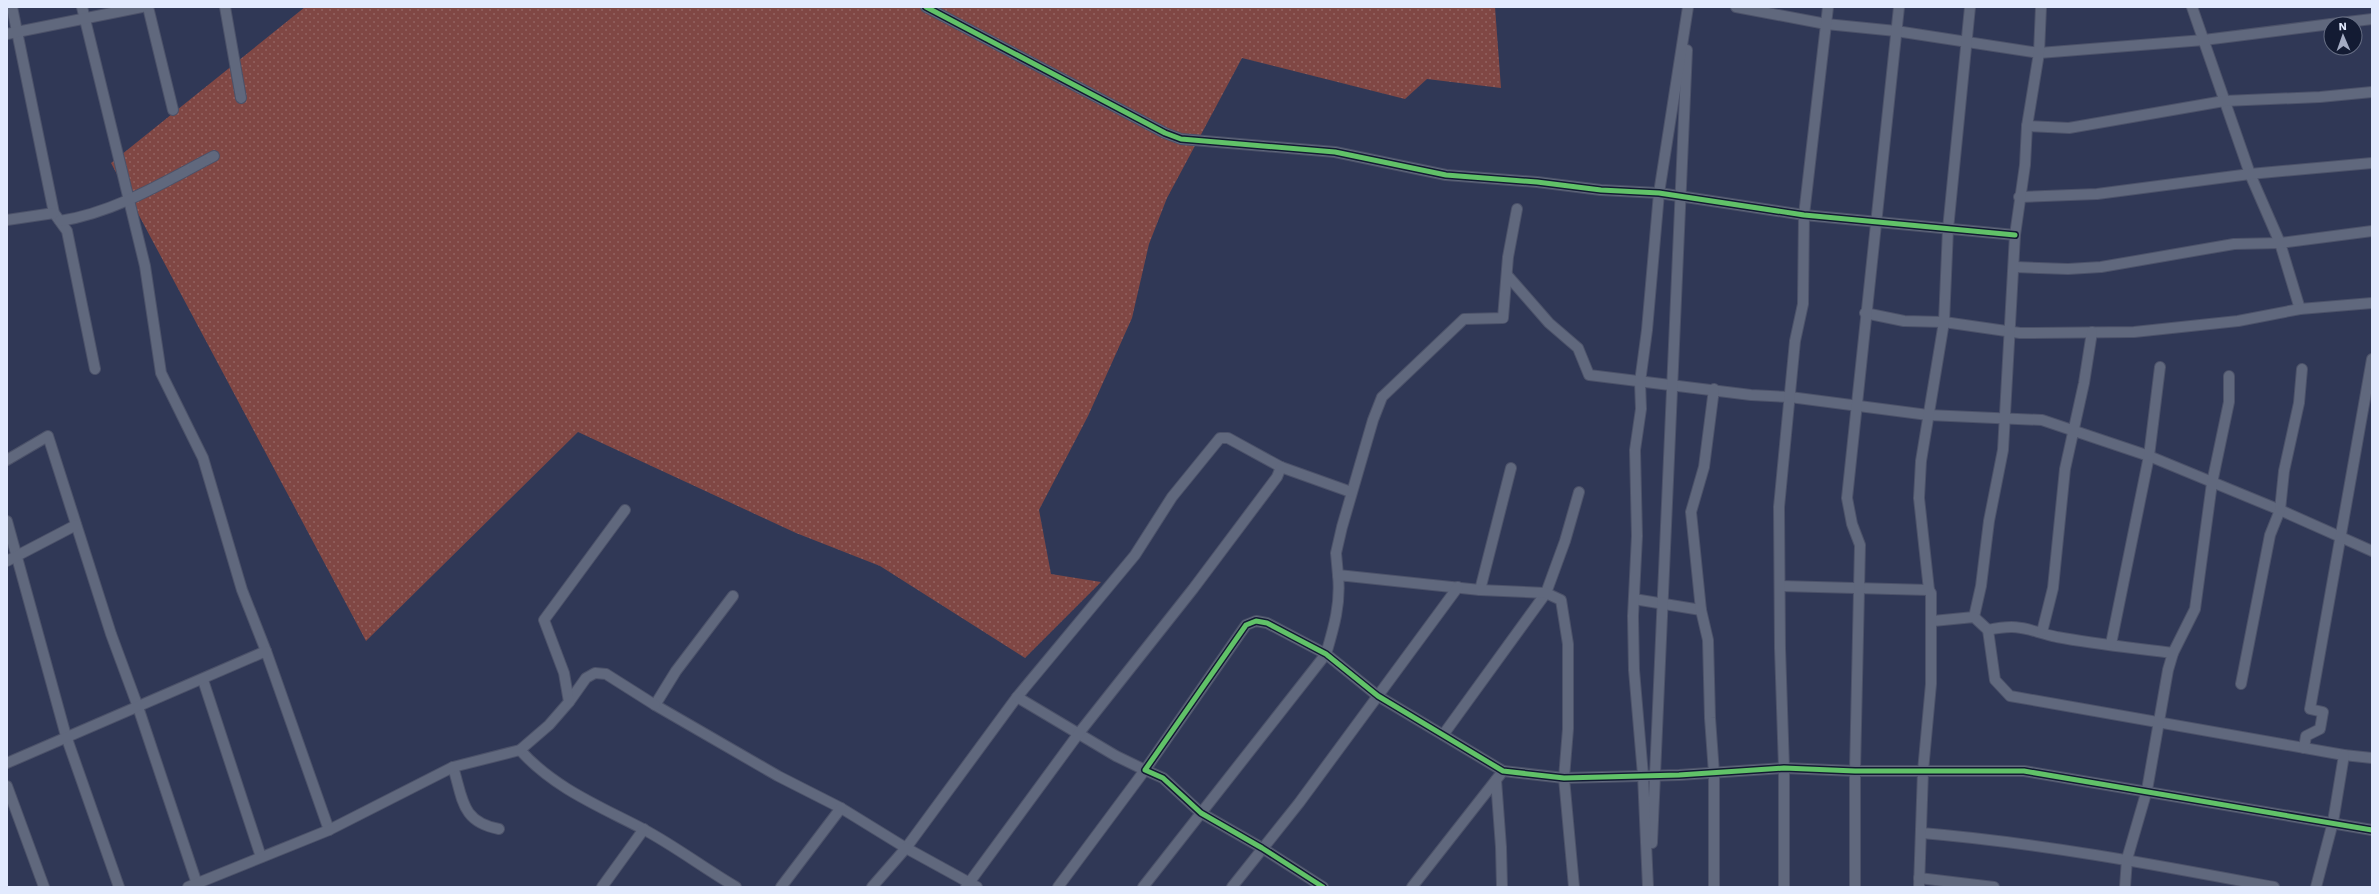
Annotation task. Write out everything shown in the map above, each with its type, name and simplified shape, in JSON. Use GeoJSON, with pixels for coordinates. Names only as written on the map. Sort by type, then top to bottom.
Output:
{"type":"FeatureCollection","features":[{"type":"Feature","properties":{"kind":"street"},"geometry":{"type":"LineString","coordinates":[[12,7],[12,33],[57,216],[67,231],[95,369]]}},
{"type":"Feature","properties":{"kind":"street"},"geometry":{"type":"LineString","coordinates":[[82,7],[144,266],[161,373],[203,458],[242,590],[266,651],[330,830]]}},
{"type":"Feature","properties":{"kind":"street"},"geometry":{"type":"LineString","coordinates":[[12,33],[142,7]]}},
{"type":"Feature","properties":{"kind":"street"},"geometry":{"type":"LineString","coordinates":[[148,7],[173,110]]}},
{"type":"Feature","properties":{"kind":"street"},"geometry":{"type":"LineString","coordinates":[[225,7],[241,98]]}},
{"type":"Feature","properties":{"kind":"street"},"geometry":{"type":"LineString","coordinates":[[926,7],[1165,133],[1181,139],[1334,152],[1446,175],[1537,182],[1601,190],[1659,193],[1804,215],[2015,235]]}},
{"type":"Feature","properties":{"kind":"street"},"geometry":{"type":"LineString","coordinates":[[1649,887],[1643,775],[1634,670],[1634,599],[1637,536],[1635,450],[1641,409],[1640,382],[1647,330],[1659,193],[1689,7]]}},
{"type":"Feature","properties":{"kind":"street"},"geometry":{"type":"LineString","coordinates":[[1649,887],[1689,7]]}},
{"type":"Feature","properties":{"kind":"street"},"geometry":{"type":"LineString","coordinates":[[1736,7],[1826,24],[1896,31],[2039,53],[2204,40],[2323,25]]}},
{"type":"Feature","properties":{"kind":"street"},"geometry":{"type":"LineString","coordinates":[[1784,887],[1784,768],[1779,507],[1795,341],[1803,304],[1804,215],[1828,7]]}},
{"type":"Feature","properties":{"kind":"street"},"geometry":{"type":"LineString","coordinates":[[1856,887],[1855,771],[1860,545],[1852,524],[1847,498],[1858,406],[1865,313],[1899,7]]}},
{"type":"Feature","properties":{"kind":"street"},"geometry":{"type":"LineString","coordinates":[[1970,7],[1948,229],[1944,322],[1928,415],[1919,498],[1929,590],[1932,593],[1933,621],[1930,699],[1923,770],[1919,883],[1994,887]]}},
{"type":"Feature","properties":{"kind":"street"},"geometry":{"type":"LineString","coordinates":[[1974,616],[1981,586],[1989,521],[2003,450],[2015,235],[2025,165],[2027,126],[2039,53],[2041,7]]}},
{"type":"Feature","properties":{"kind":"street"},"geometry":{"type":"LineString","coordinates":[[2192,7],[2250,174],[2280,243],[2300,309]]}},
{"type":"Feature","properties":{"kind":"street"},"geometry":{"type":"LineString","coordinates":[[2027,126],[2070,128],[2224,101],[2320,97],[2372,92]]}},
{"type":"Feature","properties":{"kind":"street"},"geometry":{"type":"LineString","coordinates":[[7,220],[92,214],[128,200],[214,156]]}},
{"type":"Feature","properties":{"kind":"street"},"geometry":{"type":"LineString","coordinates":[[2020,197],[2097,194],[2250,174],[2372,163]]}},
{"type":"Feature","properties":{"kind":"street"},"geometry":{"type":"LineString","coordinates":[[1143,887],[1326,654],[1338,608],[1336,553],[1351,492],[1373,420],[1382,397],[1464,319],[1503,318],[1508,257],[1517,209]]}},
{"type":"Feature","properties":{"kind":"street"},"geometry":{"type":"LineString","coordinates":[[2014,267],[2068,269],[2101,267],[2234,244],[2280,243],[2372,231]]}},
{"type":"Feature","properties":{"kind":"street"},"geometry":{"type":"LineString","coordinates":[[1507,275],[1549,324],[1578,348],[1589,375],[1640,382],[1714,389],[1751,395],[1790,397],[1928,415],[2042,420],[2149,456],[2280,510],[2372,551]]}},
{"type":"Feature","properties":{"kind":"street"},"geometry":{"type":"LineString","coordinates":[[1865,313],[1904,321],[1944,322],[2010,331],[2134,332],[2238,322],[2300,309],[2372,303]]}},
{"type":"Feature","properties":{"kind":"street"},"geometry":{"type":"LineString","coordinates":[[2042,632],[2053,588],[2065,469],[2084,383],[2092,332]]}},
{"type":"Feature","properties":{"kind":"street"},"geometry":{"type":"LineString","coordinates":[[2304,748],[2306,736],[2320,729],[2323,712],[2310,709],[2372,359]]}},
{"type":"Feature","properties":{"kind":"street"},"geometry":{"type":"LineString","coordinates":[[2111,644],[2149,456],[2160,367]]}},
{"type":"Feature","properties":{"kind":"street"},"geometry":{"type":"LineString","coordinates":[[2241,684],[2270,535],[2280,510],[2284,471],[2299,403],[2302,369]]}},
{"type":"Feature","properties":{"kind":"street"},"geometry":{"type":"LineString","coordinates":[[2125,887],[2127,859],[2147,790],[2158,721],[2172,654],[2195,609],[2212,482],[2229,402],[2229,376]]}},
{"type":"Feature","properties":{"kind":"street"},"geometry":{"type":"LineString","coordinates":[[1714,389],[1704,467],[1691,512],[1701,610],[1708,640],[1710,718],[1714,773],[1714,887]]}},
{"type":"Feature","properties":{"kind":"street"},"geometry":{"type":"LineString","coordinates":[[7,460],[48,436],[111,634],[138,707],[193,885],[330,830],[453,767],[520,750],[549,725],[569,702],[586,678],[595,673],[606,674],[655,705],[778,776],[841,808],[971,886],[1079,733],[1193,589],[1277,477],[1281,467]]}},
{"type":"Feature","properties":{"kind":"street"},"geometry":{"type":"LineString","coordinates":[[872,887],[906,848],[1017,697],[1135,555],[1172,497],[1220,438],[1228,438],[1281,467],[1351,492]]}},
{"type":"Feature","properties":{"kind":"street"},"geometry":{"type":"LineString","coordinates":[[1480,590],[1511,468]]}},
{"type":"Feature","properties":{"kind":"street"},"geometry":{"type":"LineString","coordinates":[[1443,734],[1546,593],[1565,541],[1579,492]]}},
{"type":"Feature","properties":{"kind":"street"},"geometry":{"type":"LineString","coordinates":[[569,702],[564,673],[544,620],[625,510]]}},
{"type":"Feature","properties":{"kind":"street"},"geometry":{"type":"LineString","coordinates":[[7,521],[66,736],[119,887]]}},
{"type":"Feature","properties":{"kind":"street"},"geometry":{"type":"LineString","coordinates":[[7,561],[76,525]]}},
{"type":"Feature","properties":{"kind":"street"},"geometry":{"type":"LineString","coordinates":[[1338,575],[1480,590],[1546,593],[1561,600],[1566,621],[1568,729],[1564,778],[1574,887]]}},
{"type":"Feature","properties":{"kind":"street"},"geometry":{"type":"LineString","coordinates":[[1780,586],[1929,590]]}},
{"type":"Feature","properties":{"kind":"street"},"geometry":{"type":"LineString","coordinates":[[1232,887],[1299,803],[1458,587]]}},
{"type":"Feature","properties":{"kind":"street"},"geometry":{"type":"LineString","coordinates":[[655,705],[676,671],[733,596]]}},
{"type":"Feature","properties":{"kind":"street"},"geometry":{"type":"LineString","coordinates":[[1634,599],[1701,610]]}},
{"type":"Feature","properties":{"kind":"street"},"geometry":{"type":"LineString","coordinates":[[1933,621],[1974,616]]}},
{"type":"Feature","properties":{"kind":"street"},"geometry":{"type":"LineString","coordinates":[[1974,616],[1988,630],[1995,680],[2010,696],[2344,755],[2372,758]]}},
{"type":"Feature","properties":{"kind":"street"},"geometry":{"type":"LineString","coordinates":[[1058,887],[1145,770],[1246,625],[1256,621],[1267,623],[1326,654],[1378,696],[1503,771],[1564,778],[1714,773],[1784,768],[1855,771],[2024,771],[2147,790],[2372,830]]}},
{"type":"Feature","properties":{"kind":"street"},"geometry":{"type":"LineString","coordinates":[[1988,630],[2006,626],[2028,627],[2057,636],[2172,654]]}},
{"type":"Feature","properties":{"kind":"street"},"geometry":{"type":"LineString","coordinates":[[7,763],[66,736],[203,680],[266,651]]}},
{"type":"Feature","properties":{"kind":"street"},"geometry":{"type":"LineString","coordinates":[[203,680],[261,857]]}},
{"type":"Feature","properties":{"kind":"street"},"geometry":{"type":"LineString","coordinates":[[1017,697],[1116,756],[1164,778],[1200,813],[1262,848],[1323,887]]}},
{"type":"Feature","properties":{"kind":"street"},"geometry":{"type":"LineString","coordinates":[[520,750],[537,769],[590,803],[644,829],[736,887]]}},
{"type":"Feature","properties":{"kind":"street"},"geometry":{"type":"LineString","coordinates":[[2316,887],[2332,822],[2344,755]]}},
{"type":"Feature","properties":{"kind":"street"},"geometry":{"type":"LineString","coordinates":[[453,767],[466,810],[478,824],[499,829]]}},
{"type":"Feature","properties":{"kind":"street"},"geometry":{"type":"LineString","coordinates":[[1412,887],[1503,771]]}},
{"type":"Feature","properties":{"kind":"street"},"geometry":{"type":"LineString","coordinates":[[1496,780],[1501,847],[1502,887]]}},
{"type":"Feature","properties":{"kind":"street"},"geometry":{"type":"LineString","coordinates":[[7,786],[44,887]]}},
{"type":"Feature","properties":{"kind":"street"},"geometry":{"type":"LineString","coordinates":[[781,887],[841,808]]}},
{"type":"Feature","properties":{"kind":"street"},"geometry":{"type":"LineString","coordinates":[[602,887],[644,829]]}},
{"type":"Feature","properties":{"kind":"street"},"geometry":{"type":"LineString","coordinates":[[1922,832],[1988,838],[2127,859],[2274,887]]}},
{"type":"Feature","properties":{"kind":"shaded area"},"geometry":{"type":"Polygon","coordinates":[[[305,7],[1495,7],[1501,88],[1427,79],[1405,99],[1242,58],[1167,198],[1149,244],[1132,318],[1088,416],[1039,510],[1051,574],[1101,582],[1025,658],[880,566],[796,533],[578,432],[366,641],[111,163],[305,7]]]}},
{"type":"Feature","properties":{"kind":"cycle path"},"geometry":{"type":"LineString","coordinates":[[926,7],[1165,133],[1181,139],[1335,152],[1446,175],[1537,182],[1601,190],[1659,193],[1804,215],[2015,235]]}},
{"type":"Feature","properties":{"kind":"cycle path"},"geometry":{"type":"LineString","coordinates":[[1323,887],[1262,848],[1201,813],[1163,778],[1145,770],[1246,625],[1256,621],[1267,623],[1326,654],[1378,696],[1503,771],[1564,778],[1679,775],[1784,768],[1855,771],[2024,771],[2372,830]]}}]}
